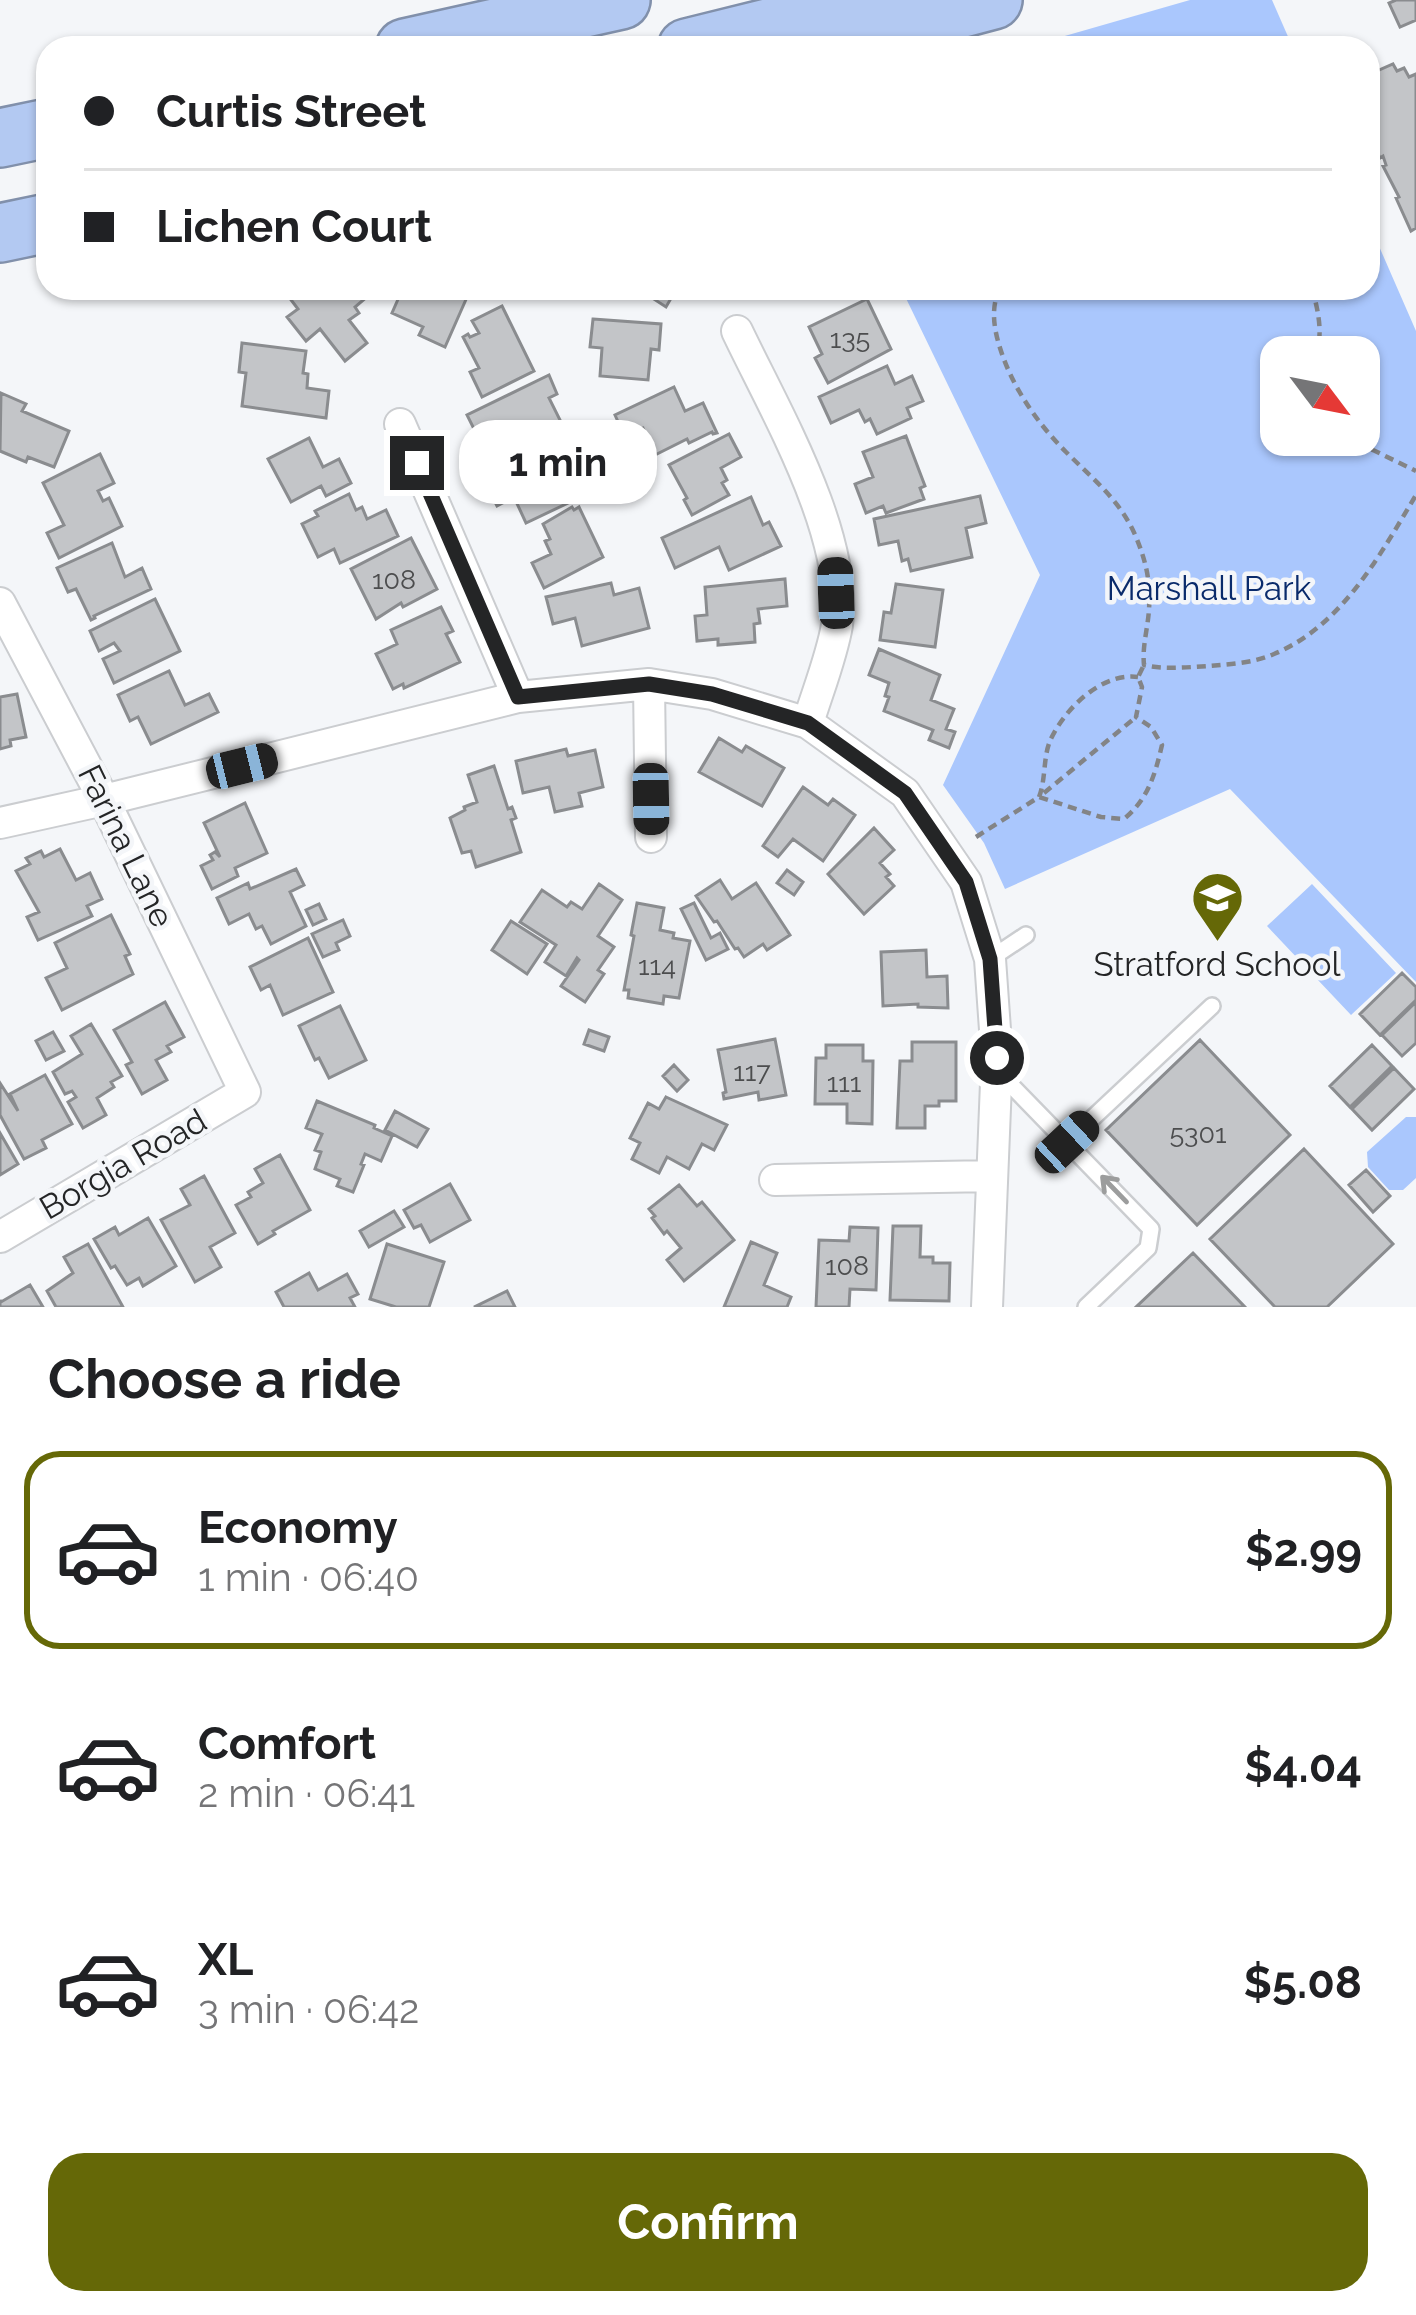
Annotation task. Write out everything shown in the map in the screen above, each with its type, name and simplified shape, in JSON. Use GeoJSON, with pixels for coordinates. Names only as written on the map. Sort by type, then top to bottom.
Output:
{"type":"FeatureCollection","features":[{"type":"Feature","properties":{"kind":"highway"},"geometry":{"type":"LineString","coordinates":[[459,36],[621,0]]}},
{"type":"Feature","properties":{"kind":"highway"},"geometry":{"type":"LineString","coordinates":[[736,36],[881,0]]}},
{"type":"Feature","properties":{"kind":"highway"},"geometry":{"type":"LineString","coordinates":[[854,36],[993,0]]}},
{"type":"Feature","properties":{"kind":"highway"},"geometry":{"type":"LineString","coordinates":[[0,138],[36,130]]}},
{"type":"Feature","properties":{"kind":"highway"},"geometry":{"type":"LineString","coordinates":[[0,203],[36,195]]}},
{"type":"Feature","properties":{"kind":"highway"},"geometry":{"type":"LineString","coordinates":[[0,233],[36,226]]}},
{"type":"Feature","properties":{"kind":"street"},"geometry":{"type":"LineString","coordinates":[[737,331],[815,498],[835,562],[837,625],[808,723]]}},
{"type":"Feature","properties":{"kind":"street"},"geometry":{"type":"LineString","coordinates":[[400,424],[518,697]]}},
{"type":"Feature","properties":{"kind":"street","name":"Farina Lane"},"geometry":{"type":"LineString","coordinates":[[0,603],[104,800],[245,1092]]}},
{"type":"Feature","properties":{"kind":"street"},"geometry":{"type":"LineString","coordinates":[[649,684],[652,837]]}},
{"type":"Feature","properties":{"kind":"street"},"geometry":{"type":"LineString","coordinates":[[0,823],[518,697],[649,684],[712,694],[808,723],[905,793],[966,882],[990,959],[997,1077],[987,1307]]}},
{"type":"Feature","properties":{"kind":"street","name":"Borgia Road"},"geometry":{"type":"LineString","coordinates":[[0,1237],[245,1092]]}},
{"type":"Feature","properties":{"kind":"street"},"geometry":{"type":"LineString","coordinates":[[775,1180],[992,1176]]}},
{"type":"Feature","properties":{"kind":"lane"},"geometry":{"type":"LineString","coordinates":[[990,959],[1025,935]]}},
{"type":"Feature","properties":{"kind":"lane"},"geometry":{"type":"LineString","coordinates":[[1067,1142],[1212,1006]]}},
{"type":"Feature","properties":{"kind":"lane"},"geometry":{"type":"LineString","coordinates":[[997,1077],[1008,1082],[1150,1229],[1148,1248],[1086,1307]]}},
{"type":"Feature","properties":{"kind":"path"},"geometry":{"type":"LineString","coordinates":[[976,837],[1040,797],[1136,717],[1149,609],[1148,568],[1134,532],[1118,503],[1040,423],[1020,392],[994,328],[996,300]]}},
{"type":"Feature","properties":{"kind":"path"},"geometry":{"type":"LineString","coordinates":[[1315,300],[1319,336]]}},
{"type":"Feature","properties":{"kind":"path"},"geometry":{"type":"LineString","coordinates":[[1380,453],[1416,471]]}},
{"type":"Feature","properties":{"kind":"path"},"geometry":{"type":"LineString","coordinates":[[1144,664],[1238,664],[1274,655],[1309,634],[1333,615],[1365,574],[1416,495]]}},
{"type":"Feature","properties":{"kind":"path"},"geometry":{"type":"LineString","coordinates":[[1040,797],[1050,742],[1066,715],[1108,681],[1138,677]]}},
{"type":"Feature","properties":{"kind":"path"},"geometry":{"type":"LineString","coordinates":[[1040,797],[1101,818],[1124,819],[1140,806],[1162,745],[1151,727],[1136,717]]}},
{"type":"Feature","properties":{"kind":"green space"},"geometry":{"type":"Polygon","coordinates":[[[1190,0],[1272,0],[1288,36],[1065,36],[1190,0]]]}},
{"type":"Feature","properties":{"kind":"green space","name":"Marshall Park"},"geometry":{"type":"Polygon","coordinates":[[[1380,248],[1416,331],[1416,982],[1230,789],[1005,889],[984,843],[943,785],[1040,575],[907,300],[1380,300],[1380,248]]]}},
{"type":"Feature","properties":{"kind":"green space"},"geometry":{"type":"Polygon","coordinates":[[[1312,884],[1396,973],[1351,1015],[1267,926],[1312,884]]]}},
{"type":"Feature","properties":{"kind":"green space"},"geometry":{"type":"Polygon","coordinates":[[[1406,1117],[1416,1117],[1416,1178],[1403,1190],[1389,1190],[1368,1167],[1367,1152],[1406,1117]]]}},
{"type":"Feature","properties":{"kind":"building"},"geometry":{"type":"Polygon","coordinates":[[[1416,0],[1416,20],[1400,27],[1389,3],[1416,0]]]}},
{"type":"Feature","properties":{"kind":"building"},"geometry":{"type":"Polygon","coordinates":[[[1393,64],[1397,71],[1404,68],[1409,77],[1416,74],[1416,228],[1411,231],[1383,156],[1380,158],[1380,70],[1393,64]]]}},
{"type":"Feature","properties":{"kind":"building"},"geometry":{"type":"Polygon","coordinates":[[[291,300],[363,300],[355,307],[359,313],[349,320],[367,343],[345,361],[320,329],[306,341],[287,317],[298,309],[291,300]]]}},
{"type":"Feature","properties":{"kind":"building"},"geometry":{"type":"Polygon","coordinates":[[[398,300],[466,300],[445,347],[419,335],[423,327],[392,313],[398,300]]]}},
{"type":"Feature","properties":{"kind":"building"},"geometry":{"type":"Polygon","coordinates":[[[867,300],[891,349],[828,383],[815,358],[822,354],[809,327],[867,300]]]}},
{"type":"Feature","properties":{"kind":"building"},"geometry":{"type":"Polygon","coordinates":[[[502,306],[534,371],[482,397],[470,372],[479,368],[463,337],[479,333],[472,321],[502,306]]]}},
{"type":"Feature","properties":{"kind":"building"},"geometry":{"type":"Polygon","coordinates":[[[593,319],[661,324],[659,350],[651,349],[648,380],[600,376],[602,348],[590,347],[593,319]]]}},
{"type":"Feature","properties":{"kind":"building"},"geometry":{"type":"Polygon","coordinates":[[[242,343],[306,351],[307,388],[329,391],[326,418],[242,406],[246,373],[239,372],[242,343]]]}},
{"type":"Feature","properties":{"kind":"building"},"geometry":{"type":"Polygon","coordinates":[[[887,366],[895,384],[912,376],[923,401],[907,408],[911,418],[877,434],[859,410],[831,423],[819,397],[887,366]]]}},
{"type":"Feature","properties":{"kind":"building"},"geometry":{"type":"Polygon","coordinates":[[[549,375],[557,394],[549,398],[564,428],[493,467],[467,415],[549,375]]]}},
{"type":"Feature","properties":{"kind":"building"},"geometry":{"type":"Polygon","coordinates":[[[674,387],[685,411],[703,403],[717,433],[689,443],[687,439],[655,455],[643,428],[625,437],[615,415],[674,387]]]}},
{"type":"Feature","properties":{"kind":"building"},"geometry":{"type":"Polygon","coordinates":[[[1,393],[26,404],[22,411],[69,431],[54,467],[0,451],[1,393]]]}},
{"type":"Feature","properties":{"kind":"building"},"geometry":{"type":"Polygon","coordinates":[[[729,434],[741,457],[721,468],[729,495],[692,515],[669,465],[729,434]]]}},
{"type":"Feature","properties":{"kind":"building"},"geometry":{"type":"Polygon","coordinates":[[[906,436],[925,486],[920,488],[924,499],[886,513],[883,506],[866,513],[855,484],[873,477],[863,452],[906,436]]]}},
{"type":"Feature","properties":{"kind":"building"},"geometry":{"type":"Polygon","coordinates":[[[309,438],[323,467],[339,459],[351,483],[326,496],[321,486],[291,502],[268,459],[309,438]]]}},
{"type":"Feature","properties":{"kind":"building"},"geometry":{"type":"Polygon","coordinates":[[[100,454],[114,483],[98,491],[103,501],[109,498],[122,526],[59,558],[47,533],[64,525],[43,483],[100,454]]]}},
{"type":"Feature","properties":{"kind":"building"},"geometry":{"type":"Polygon","coordinates":[[[543,454],[553,475],[575,464],[587,494],[526,523],[514,497],[497,506],[484,480],[543,454]]]}},
{"type":"Feature","properties":{"kind":"building"},"geometry":{"type":"Polygon","coordinates":[[[349,494],[356,510],[362,507],[367,519],[386,510],[398,536],[340,563],[334,549],[318,557],[302,524],[318,516],[315,511],[349,494]]]}},
{"type":"Feature","properties":{"kind":"building"},"geometry":{"type":"Polygon","coordinates":[[[980,496],[986,523],[966,528],[972,557],[911,571],[908,559],[902,561],[898,541],[879,545],[874,519],[980,496]]]}},
{"type":"Feature","properties":{"kind":"building"},"geometry":{"type":"Polygon","coordinates":[[[751,497],[763,525],[769,522],[781,546],[729,570],[719,547],[675,568],[662,538],[751,497]]]}},
{"type":"Feature","properties":{"kind":"building"},"geometry":{"type":"Polygon","coordinates":[[[579,507],[603,557],[544,588],[532,563],[551,554],[543,524],[579,507]]]}},
{"type":"Feature","properties":{"kind":"building"},"geometry":{"type":"Polygon","coordinates":[[[411,538],[437,589],[376,619],[351,569],[411,538]]]}},
{"type":"Feature","properties":{"kind":"building"},"geometry":{"type":"Polygon","coordinates":[[[112,543],[125,577],[142,568],[151,589],[91,620],[76,589],[68,592],[57,568],[112,543]]]}},
{"type":"Feature","properties":{"kind":"building"},"geometry":{"type":"Polygon","coordinates":[[[785,579],[787,606],[758,609],[755,642],[718,645],[718,639],[697,641],[695,616],[707,615],[705,587],[785,579]]]}},
{"type":"Feature","properties":{"kind":"building"},"geometry":{"type":"Polygon","coordinates":[[[611,583],[614,595],[639,588],[649,628],[582,646],[575,618],[553,624],[546,597],[611,583]]]}},
{"type":"Feature","properties":{"kind":"building"},"geometry":{"type":"Polygon","coordinates":[[[896,584],[943,590],[935,647],[880,640],[884,612],[891,613],[896,584]]]}},
{"type":"Feature","properties":{"kind":"building"},"geometry":{"type":"Polygon","coordinates":[[[155,599],[180,651],[114,683],[103,659],[120,651],[114,643],[99,651],[90,631],[155,599]]]}},
{"type":"Feature","properties":{"kind":"building"},"geometry":{"type":"Polygon","coordinates":[[[441,607],[453,631],[446,634],[460,662],[393,689],[376,654],[397,644],[391,630],[441,607]]]}},
{"type":"Feature","properties":{"kind":"building"},"geometry":{"type":"Polygon","coordinates":[[[879,649],[940,675],[931,700],[954,709],[946,729],[955,732],[949,748],[929,740],[933,730],[884,711],[889,683],[869,675],[879,649]]]}},
{"type":"Feature","properties":{"kind":"building"},"geometry":{"type":"Polygon","coordinates":[[[169,671],[185,705],[209,694],[218,712],[151,744],[138,717],[130,721],[118,695],[169,671]]]}},
{"type":"Feature","properties":{"kind":"building"},"geometry":{"type":"Polygon","coordinates":[[[17,694],[26,737],[10,740],[11,746],[0,749],[0,697],[17,694]]]}},
{"type":"Feature","properties":{"kind":"building"},"geometry":{"type":"Polygon","coordinates":[[[719,738],[742,752],[746,746],[784,768],[762,806],[699,772],[719,738]]]}},
{"type":"Feature","properties":{"kind":"building"},"geometry":{"type":"Polygon","coordinates":[[[566,749],[568,756],[595,750],[603,787],[579,793],[582,806],[555,812],[549,787],[523,793],[516,761],[566,749]]]}},
{"type":"Feature","properties":{"kind":"building"},"geometry":{"type":"Polygon","coordinates":[[[494,766],[508,809],[512,807],[516,818],[511,820],[521,852],[476,867],[471,851],[462,853],[450,818],[477,802],[468,775],[494,766]]]}},
{"type":"Feature","properties":{"kind":"building"},"geometry":{"type":"Polygon","coordinates":[[[803,787],[828,805],[833,799],[855,815],[823,861],[793,839],[778,857],[763,846],[803,787]]]}},
{"type":"Feature","properties":{"kind":"building"},"geometry":{"type":"Polygon","coordinates":[[[245,803],[267,853],[235,868],[238,876],[212,889],[201,866],[213,860],[210,855],[215,852],[220,857],[204,823],[245,803]]]}},
{"type":"Feature","properties":{"kind":"building"},"geometry":{"type":"Polygon","coordinates":[[[874,828],[894,850],[880,863],[894,886],[864,914],[828,874],[874,828]]]}},
{"type":"Feature","properties":{"kind":"building"},"geometry":{"type":"Polygon","coordinates":[[[60,849],[76,880],[90,873],[102,899],[87,906],[92,916],[38,940],[27,917],[39,912],[16,871],[30,864],[26,858],[41,851],[44,857],[60,849]]]}},
{"type":"Feature","properties":{"kind":"building"},"geometry":{"type":"Polygon","coordinates":[[[296,869],[304,885],[290,892],[306,926],[271,944],[249,914],[229,924],[217,898],[296,869]]]}},
{"type":"Feature","properties":{"kind":"building"},"geometry":{"type":"Polygon","coordinates":[[[787,870],[803,882],[794,895],[777,883],[787,870]]]}},
{"type":"Feature","properties":{"kind":"building"},"geometry":{"type":"Polygon","coordinates":[[[720,880],[732,899],[756,883],[790,935],[767,950],[763,944],[744,957],[696,896],[720,880]]]}},
{"type":"Feature","properties":{"kind":"building"},"geometry":{"type":"Polygon","coordinates":[[[599,884],[622,900],[598,936],[614,947],[598,970],[604,974],[585,1002],[561,986],[579,960],[566,976],[545,962],[556,945],[520,922],[542,890],[567,907],[571,902],[582,909],[599,884]]]}},
{"type":"Feature","properties":{"kind":"building"},"geometry":{"type":"Polygon","coordinates":[[[637,903],[664,908],[660,930],[690,941],[679,998],[664,996],[663,1004],[628,998],[629,990],[624,990],[637,903]]]}},
{"type":"Feature","properties":{"kind":"building"},"geometry":{"type":"Polygon","coordinates":[[[694,903],[711,938],[720,933],[728,949],[706,960],[681,909],[694,903]]]}},
{"type":"Feature","properties":{"kind":"building"},"geometry":{"type":"Polygon","coordinates":[[[319,904],[326,919],[313,925],[306,910],[319,904]]]}},
{"type":"Feature","properties":{"kind":"building"},"geometry":{"type":"Polygon","coordinates":[[[111,915],[130,954],[125,956],[133,974],[62,1010],[46,978],[67,968],[55,943],[111,915]]]}},
{"type":"Feature","properties":{"kind":"building"},"geometry":{"type":"Polygon","coordinates":[[[343,920],[350,936],[336,943],[339,950],[323,957],[312,934],[343,920]]]}},
{"type":"Feature","properties":{"kind":"building"},"geometry":{"type":"Polygon","coordinates":[[[511,921],[547,944],[527,974],[492,950],[511,921]]]}},
{"type":"Feature","properties":{"kind":"building"},"geometry":{"type":"Polygon","coordinates":[[[308,938],[333,992],[283,1015],[270,985],[261,990],[250,967],[308,938]]]}},
{"type":"Feature","properties":{"kind":"building"},"geometry":{"type":"Polygon","coordinates":[[[926,950],[927,977],[947,976],[948,1008],[883,1006],[881,952],[926,950]]]}},
{"type":"Feature","properties":{"kind":"building"},"geometry":{"type":"Polygon","coordinates":[[[1402,973],[1416,987],[1416,1000],[1380,1035],[1360,1014],[1402,973]]]}},
{"type":"Feature","properties":{"kind":"building"},"geometry":{"type":"Polygon","coordinates":[[[165,1002],[184,1037],[167,1046],[171,1052],[156,1060],[167,1080],[142,1094],[126,1065],[132,1062],[114,1030],[165,1002]]]}},
{"type":"Feature","properties":{"kind":"building"},"geometry":{"type":"Polygon","coordinates":[[[1416,1002],[1416,1043],[1402,1056],[1382,1035],[1416,1002]]]}},
{"type":"Feature","properties":{"kind":"building"},"geometry":{"type":"Polygon","coordinates":[[[340,1006],[366,1060],[329,1078],[299,1026],[340,1006]]]}},
{"type":"Feature","properties":{"kind":"building"},"geometry":{"type":"Polygon","coordinates":[[[91,1024],[122,1076],[97,1098],[106,1115],[83,1128],[68,1102],[76,1097],[72,1091],[65,1094],[53,1072],[82,1054],[71,1036],[91,1024]]]}},
{"type":"Feature","properties":{"kind":"building"},"geometry":{"type":"Polygon","coordinates":[[[589,1030],[609,1037],[604,1051],[584,1044],[589,1030]]]}},
{"type":"Feature","properties":{"kind":"building"},"geometry":{"type":"Polygon","coordinates":[[[53,1032],[64,1051],[46,1060],[36,1041],[53,1032]]]}},
{"type":"Feature","properties":{"kind":"building"},"geometry":{"type":"Polygon","coordinates":[[[775,1039],[786,1095],[759,1100],[758,1092],[724,1099],[718,1050],[775,1039]]]}},
{"type":"Feature","properties":{"kind":"building"},"geometry":{"type":"Polygon","coordinates":[[[1200,1040],[1290,1135],[1197,1225],[1106,1130],[1200,1040]]]}},
{"type":"Feature","properties":{"kind":"building"},"geometry":{"type":"Polygon","coordinates":[[[912,1042],[956,1042],[956,1101],[925,1106],[925,1128],[897,1128],[900,1061],[912,1061],[912,1042]]]}},
{"type":"Feature","properties":{"kind":"building"},"geometry":{"type":"Polygon","coordinates":[[[826,1045],[863,1045],[863,1061],[873,1061],[872,1124],[847,1123],[847,1104],[815,1104],[816,1058],[826,1058],[826,1045]]]}},
{"type":"Feature","properties":{"kind":"building"},"geometry":{"type":"Polygon","coordinates":[[[1372,1045],[1392,1066],[1350,1107],[1330,1086],[1372,1045]]]}},
{"type":"Feature","properties":{"kind":"building"},"geometry":{"type":"Polygon","coordinates":[[[674,1065],[688,1080],[677,1091],[663,1076],[674,1065]]]}},
{"type":"Feature","properties":{"kind":"building"},"geometry":{"type":"Polygon","coordinates":[[[1394,1068],[1414,1089],[1372,1130],[1352,1109],[1394,1068]]]}},
{"type":"Feature","properties":{"kind":"building"},"geometry":{"type":"Polygon","coordinates":[[[45,1075],[72,1124],[42,1140],[46,1148],[24,1159],[0,1115],[0,1083],[18,1111],[10,1094],[45,1075]]]}},
{"type":"Feature","properties":{"kind":"building"},"geometry":{"type":"Polygon","coordinates":[[[666,1097],[727,1125],[714,1150],[702,1144],[689,1169],[667,1157],[659,1173],[632,1159],[640,1143],[630,1138],[648,1103],[659,1109],[666,1097]]]}},
{"type":"Feature","properties":{"kind":"building"},"geometry":{"type":"Polygon","coordinates":[[[317,1101],[392,1136],[381,1161],[365,1154],[353,1192],[337,1186],[340,1179],[315,1169],[321,1152],[315,1150],[322,1134],[306,1128],[317,1101]]]}},
{"type":"Feature","properties":{"kind":"building"},"geometry":{"type":"Polygon","coordinates":[[[395,1111],[428,1129],[417,1147],[385,1130],[395,1111]]]}},
{"type":"Feature","properties":{"kind":"building"},"geometry":{"type":"Polygon","coordinates":[[[0,1133],[18,1164],[0,1175],[0,1133]]]}},
{"type":"Feature","properties":{"kind":"building"},"geometry":{"type":"Polygon","coordinates":[[[1304,1149],[1393,1244],[1327,1307],[1275,1307],[1210,1239],[1304,1149]]]}},
{"type":"Feature","properties":{"kind":"building"},"geometry":{"type":"Polygon","coordinates":[[[280,1155],[310,1210],[258,1244],[236,1205],[263,1183],[255,1169],[280,1155]]]}},
{"type":"Feature","properties":{"kind":"building"},"geometry":{"type":"Polygon","coordinates":[[[1366,1170],[1390,1196],[1373,1212],[1349,1185],[1366,1170]]]}},
{"type":"Feature","properties":{"kind":"building"},"geometry":{"type":"Polygon","coordinates":[[[204,1176],[235,1233],[210,1247],[221,1267],[195,1282],[161,1220],[190,1205],[181,1189],[204,1176]]]}},
{"type":"Feature","properties":{"kind":"building"},"geometry":{"type":"Polygon","coordinates":[[[450,1184],[470,1220],[430,1242],[421,1225],[414,1228],[404,1210],[450,1184]]]}},
{"type":"Feature","properties":{"kind":"building"},"geometry":{"type":"Polygon","coordinates":[[[679,1185],[697,1206],[702,1202],[734,1240],[684,1281],[667,1260],[681,1248],[667,1231],[664,1234],[649,1209],[679,1185]]]}},
{"type":"Feature","properties":{"kind":"building"},"geometry":{"type":"Polygon","coordinates":[[[394,1211],[404,1227],[369,1247],[360,1231],[394,1211]]]}},
{"type":"Feature","properties":{"kind":"building"},"geometry":{"type":"Polygon","coordinates":[[[148,1218],[176,1266],[143,1286],[139,1278],[127,1285],[94,1239],[115,1227],[119,1235],[148,1218]]]}},
{"type":"Feature","properties":{"kind":"building"},"geometry":{"type":"Polygon","coordinates":[[[893,1226],[921,1226],[920,1257],[950,1263],[949,1301],[890,1300],[893,1226]]]}},
{"type":"Feature","properties":{"kind":"building"},"geometry":{"type":"Polygon","coordinates":[[[850,1227],[878,1228],[876,1290],[850,1289],[849,1307],[816,1307],[819,1240],[849,1241],[850,1227]]]}},
{"type":"Feature","properties":{"kind":"building"},"geometry":{"type":"Polygon","coordinates":[[[751,1242],[777,1253],[764,1285],[791,1297],[787,1307],[724,1307],[751,1242]]]}},
{"type":"Feature","properties":{"kind":"building"},"geometry":{"type":"Polygon","coordinates":[[[88,1244],[123,1307],[56,1307],[47,1291],[73,1273],[64,1257],[88,1244]]]}},
{"type":"Feature","properties":{"kind":"building"},"geometry":{"type":"Polygon","coordinates":[[[387,1244],[444,1262],[429,1307],[396,1307],[370,1299],[387,1244]]]}},
{"type":"Feature","properties":{"kind":"building"},"geometry":{"type":"Polygon","coordinates":[[[1193,1253],[1245,1307],[1136,1307],[1193,1253]]]}},
{"type":"Feature","properties":{"kind":"building"},"geometry":{"type":"Polygon","coordinates":[[[309,1273],[318,1290],[347,1274],[358,1294],[350,1298],[355,1307],[284,1307],[276,1292],[309,1273]]]}},
{"type":"Feature","properties":{"kind":"building"},"geometry":{"type":"Polygon","coordinates":[[[30,1285],[43,1307],[0,1307],[0,1300],[30,1285]]]}},
{"type":"Feature","properties":{"kind":"building"},"geometry":{"type":"Polygon","coordinates":[[[507,1291],[515,1307],[474,1307],[507,1291]]]}},
{"type":"Feature","properties":{"kind":"place","name":"Stratford School"},"geometry":{"type":"Point","coordinates":[1217,943]}},
{"type":"Feature","properties":{"kind":"route"},"geometry":{"type":"LineString","coordinates":[[417,463],[518,697],[649,684],[712,694],[808,723],[905,793],[966,882],[990,959],[997,1058]]}}]}
